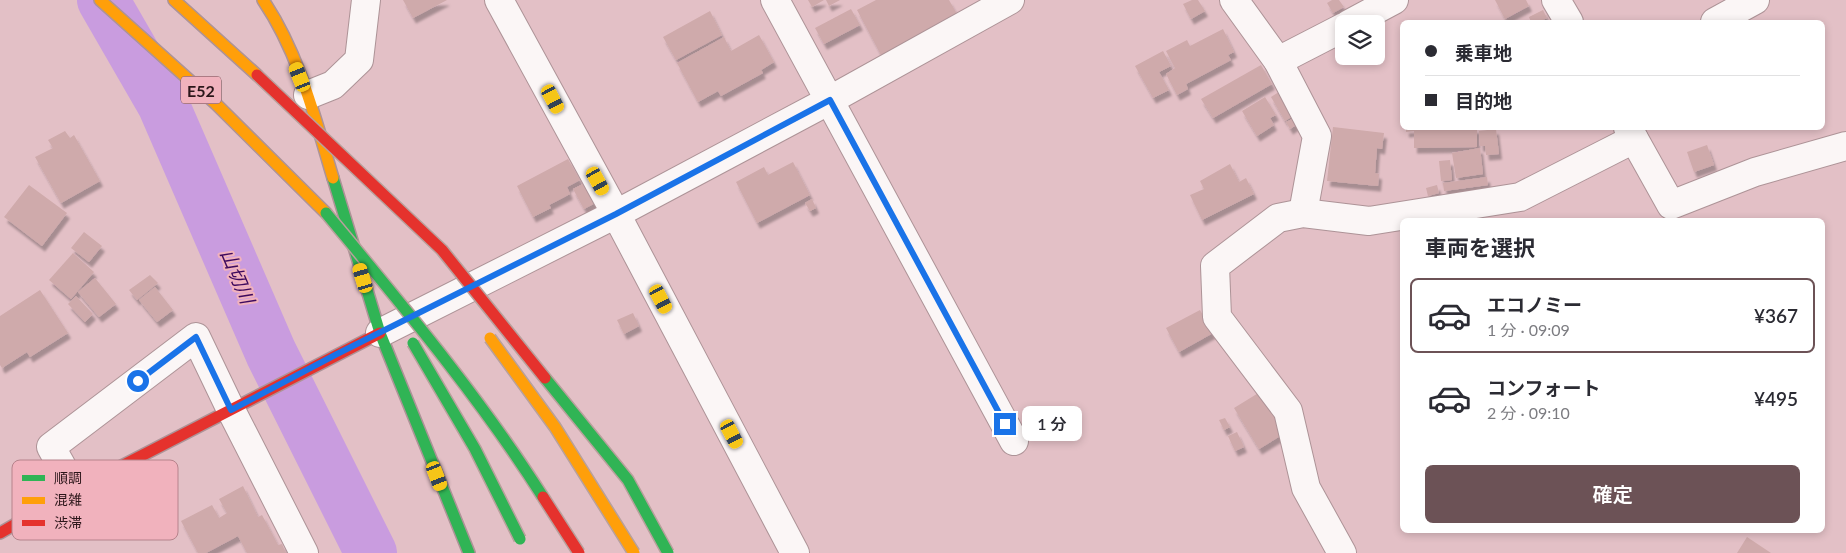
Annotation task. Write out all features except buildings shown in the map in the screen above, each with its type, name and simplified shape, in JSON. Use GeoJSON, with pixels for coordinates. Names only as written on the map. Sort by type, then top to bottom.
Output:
{"type":"FeatureCollection","features":[{"type":"Feature","properties":{"kind":"main road","name":"E52"},"geometry":{"type":"LineString","coordinates":[[100,0],[162,53],[326,213]]}},
{"type":"Feature","properties":{"kind":"main road","name":"E52"},"geometry":{"type":"LineString","coordinates":[[174,0],[257,75]]}},
{"type":"Feature","properties":{"kind":"main road"},"geometry":{"type":"LineString","coordinates":[[263,0],[278,22],[308,95],[380,333],[469,553]]}},
{"type":"Feature","properties":{"kind":"main road"},"geometry":{"type":"LineString","coordinates":[[257,75],[366,186],[406,231]]}},
{"type":"Feature","properties":{"kind":"main road"},"geometry":{"type":"LineString","coordinates":[[257,75],[442,250],[628,480],[668,553]]}},
{"type":"Feature","properties":{"kind":"main road"},"geometry":{"type":"LineString","coordinates":[[326,213],[424,360],[475,449],[526,553]]}},
{"type":"Feature","properties":{"kind":"main road"},"geometry":{"type":"LineString","coordinates":[[326,213],[442,355],[517,456],[579,553]]}},
{"type":"Feature","properties":{"kind":"main road"},"geometry":{"type":"LineString","coordinates":[[450,284],[462,300]]}},
{"type":"Feature","properties":{"kind":"main road"},"geometry":{"type":"LineString","coordinates":[[486,332],[555,427],[634,553]]}},
{"type":"Feature","properties":{"kind":"main road"},"geometry":{"type":"LineString","coordinates":[[134,460],[380,333]]}},
{"type":"Feature","properties":{"kind":"main road"},"geometry":{"type":"LineString","coordinates":[[0,533],[12,526]]}},
{"type":"Feature","properties":{"kind":"street"},"geometry":{"type":"LineString","coordinates":[[308,95],[333,85],[359,60],[366,0]]}},
{"type":"Feature","properties":{"kind":"street"},"geometry":{"type":"LineString","coordinates":[[499,0],[616,214],[795,553]]}},
{"type":"Feature","properties":{"kind":"street"},"geometry":{"type":"LineString","coordinates":[[775,0],[1014,441]]}},
{"type":"Feature","properties":{"kind":"street"},"geometry":{"type":"LineString","coordinates":[[380,333],[616,214],[830,100],[1010,0]]}},
{"type":"Feature","properties":{"kind":"street"},"geometry":{"type":"LineString","coordinates":[[1234,0],[1278,61],[1317,136],[1303,213]]}},
{"type":"Feature","properties":{"kind":"street"},"geometry":{"type":"LineString","coordinates":[[1366,15],[1394,0]]}},
{"type":"Feature","properties":{"kind":"street"},"geometry":{"type":"LineString","coordinates":[[1556,0],[1568,20]]}},
{"type":"Feature","properties":{"kind":"street"},"geometry":{"type":"LineString","coordinates":[[1719,20],[1756,0]]}},
{"type":"Feature","properties":{"kind":"street"},"geometry":{"type":"LineString","coordinates":[[1278,61],[1335,31]]}},
{"type":"Feature","properties":{"kind":"street"},"geometry":{"type":"LineString","coordinates":[[1342,553],[1306,488],[1288,411],[1217,317],[1215,266],[1278,218],[1303,213],[1369,221],[1520,196],[1631,133],[1671,205],[1755,172],[1846,146]]}},
{"type":"Feature","properties":{"kind":"street"},"geometry":{"type":"LineString","coordinates":[[58,460],[51,447],[196,337],[241,405],[304,553]]}},
{"type":"Feature","properties":{"kind":"waterway","name":"山切川"},"geometry":{"type":"LineString","coordinates":[[103,0],[163,104],[271,353],[371,553]]}},
{"type":"Feature","properties":{"kind":"traffic: fast"},"geometry":{"type":"LineString","coordinates":[[333,178],[380,333],[469,553]]}},
{"type":"Feature","properties":{"kind":"traffic: fast"},"geometry":{"type":"LineString","coordinates":[[326,213],[466,387],[543,497]]}},
{"type":"Feature","properties":{"kind":"traffic: fast"},"geometry":{"type":"LineString","coordinates":[[413,343],[475,449],[520,539]]}},
{"type":"Feature","properties":{"kind":"traffic: fast"},"geometry":{"type":"LineString","coordinates":[[545,378],[628,480],[668,553]]}},
{"type":"Feature","properties":{"kind":"traffic: slow"},"geometry":{"type":"LineString","coordinates":[[100,0],[216,104],[326,213]]}},
{"type":"Feature","properties":{"kind":"traffic: slow"},"geometry":{"type":"LineString","coordinates":[[174,0],[257,75]]}},
{"type":"Feature","properties":{"kind":"traffic: slow"},"geometry":{"type":"LineString","coordinates":[[263,0],[287,42],[305,86],[333,178]]}},
{"type":"Feature","properties":{"kind":"traffic: slow"},"geometry":{"type":"LineString","coordinates":[[490,338],[555,427],[634,553]]}},
{"type":"Feature","properties":{"kind":"traffic: jam"},"geometry":{"type":"LineString","coordinates":[[257,75],[442,250],[545,378]]}},
{"type":"Feature","properties":{"kind":"traffic: jam"},"geometry":{"type":"LineString","coordinates":[[133,460],[380,333]]}},
{"type":"Feature","properties":{"kind":"traffic: jam"},"geometry":{"type":"LineString","coordinates":[[543,497],[579,553]]}},
{"type":"Feature","properties":{"kind":"traffic: jam"},"geometry":{"type":"LineString","coordinates":[[0,533],[12,526]]}},
{"type":"Feature","properties":{"kind":"route"},"geometry":{"type":"LineString","coordinates":[[138,381],[196,337],[231,410],[337,354],[616,214],[830,100],[1005,424]]}}]}
